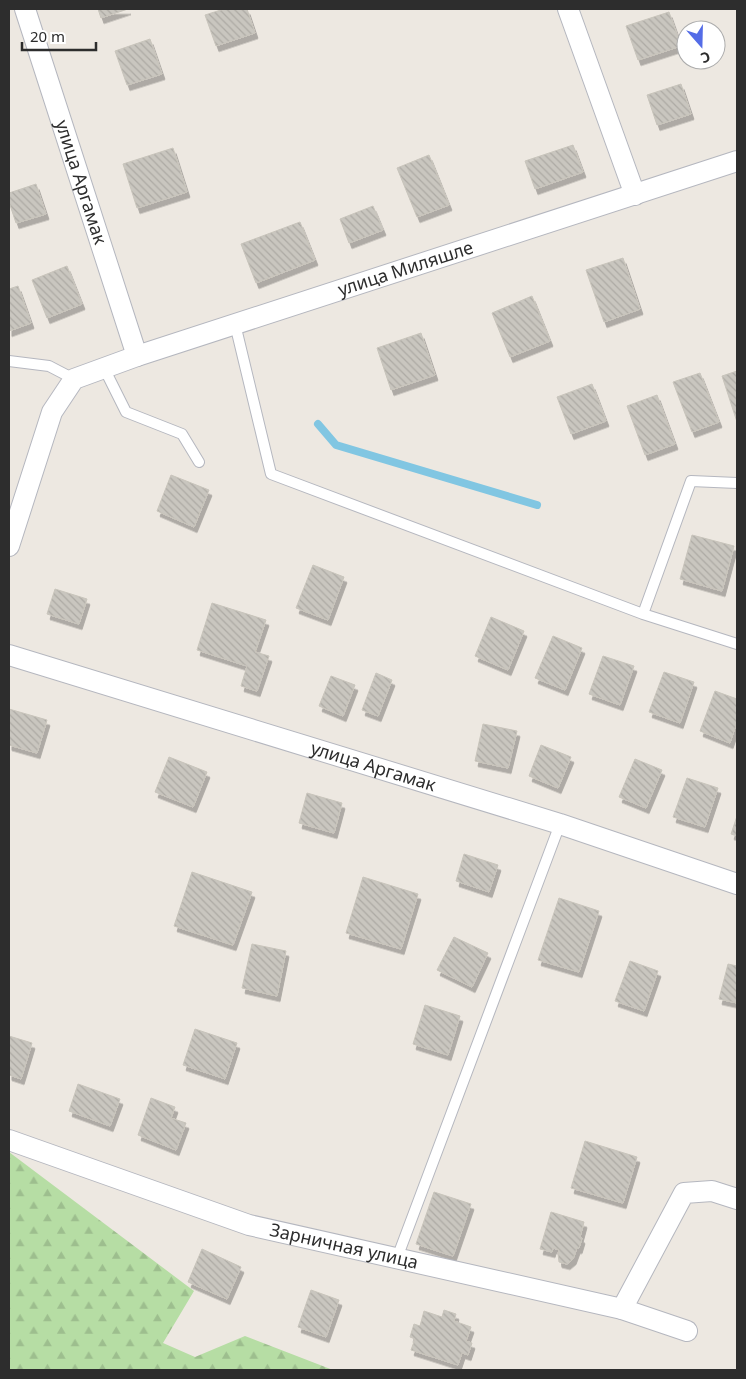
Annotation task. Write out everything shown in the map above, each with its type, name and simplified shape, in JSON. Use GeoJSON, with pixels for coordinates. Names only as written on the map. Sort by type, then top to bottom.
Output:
{"type":"FeatureCollection","features":[{"type":"Feature","properties":{"kind":"street","name":"улица Аргамак"},"geometry":{"type":"LineString","coordinates":[[25,9],[138,356]]}},
{"type":"Feature","properties":{"kind":"street"},"geometry":{"type":"LineString","coordinates":[[568,9],[635,195]]}},
{"type":"Feature","properties":{"kind":"street","name":"улица Миляшле"},"geometry":{"type":"LineString","coordinates":[[74,379],[234,324],[737,162]]}},
{"type":"Feature","properties":{"kind":"street"},"geometry":{"type":"LineString","coordinates":[[9,546],[52,412],[74,379]]}},
{"type":"Feature","properties":{"kind":"street","name":"улица Аргамак"},"geometry":{"type":"LineString","coordinates":[[9,656],[560,824],[737,884]]}},
{"type":"Feature","properties":{"kind":"street","name":"Зарничная улица"},"geometry":{"type":"LineString","coordinates":[[9,1140],[249,1225],[622,1309],[687,1331]]}},
{"type":"Feature","properties":{"kind":"street"},"geometry":{"type":"LineString","coordinates":[[622,1309],[684,1193],[712,1191],[737,1199]]}},
{"type":"Feature","properties":{"kind":"lane"},"geometry":{"type":"LineString","coordinates":[[234,324],[271,474],[643,614],[737,644]]}},
{"type":"Feature","properties":{"kind":"lane"},"geometry":{"type":"LineString","coordinates":[[9,361],[49,366],[74,379]]}},
{"type":"Feature","properties":{"kind":"lane"},"geometry":{"type":"LineString","coordinates":[[104,368],[126,412],[182,434],[199,462]]}},
{"type":"Feature","properties":{"kind":"lane"},"geometry":{"type":"LineString","coordinates":[[643,614],[691,480],[737,483]]}},
{"type":"Feature","properties":{"kind":"lane"},"geometry":{"type":"LineString","coordinates":[[397,1258],[560,824]]}},
{"type":"Feature","properties":{"kind":"green space"},"geometry":{"type":"Polygon","coordinates":[[[9,1152],[194,1291],[163,1343],[195,1357],[245,1336],[333,1370],[9,1370],[9,1152]]]}},
{"type":"Feature","properties":{"kind":"building"},"geometry":{"type":"Polygon","coordinates":[[[98,9],[128,9],[101,18],[98,9]]]}},
{"type":"Feature","properties":{"kind":"building"},"geometry":{"type":"Polygon","coordinates":[[[224,9],[247,9],[255,33],[216,46],[205,15],[224,9]]]}},
{"type":"Feature","properties":{"kind":"building"},"geometry":{"type":"Polygon","coordinates":[[[669,12],[676,32],[676,48],[638,60],[626,26],[669,12]]]}},
{"type":"Feature","properties":{"kind":"building"},"geometry":{"type":"Polygon","coordinates":[[[150,39],[162,74],[127,85],[115,51],[150,39]]]}},
{"type":"Feature","properties":{"kind":"building"},"geometry":{"type":"Polygon","coordinates":[[[681,84],[691,114],[657,125],[647,95],[681,84]]]}},
{"type":"Feature","properties":{"kind":"building"},"geometry":{"type":"Polygon","coordinates":[[[573,145],[583,172],[535,189],[525,161],[573,145]]]}},
{"type":"Feature","properties":{"kind":"building"},"geometry":{"type":"Polygon","coordinates":[[[173,148],[187,192],[137,208],[123,164],[173,148]]]}},
{"type":"Feature","properties":{"kind":"building"},"geometry":{"type":"Polygon","coordinates":[[[429,155],[449,205],[417,217],[397,168],[429,155]]]}},
{"type":"Feature","properties":{"kind":"building"},"geometry":{"type":"Polygon","coordinates":[[[36,184],[46,214],[16,223],[9,202],[9,193],[36,184]]]}},
{"type":"Feature","properties":{"kind":"building"},"geometry":{"type":"Polygon","coordinates":[[[373,206],[383,230],[349,243],[340,219],[373,206]]]}},
{"type":"Feature","properties":{"kind":"building"},"geometry":{"type":"Polygon","coordinates":[[[300,222],[315,260],[256,283],[241,244],[300,222]]]}},
{"type":"Feature","properties":{"kind":"building"},"geometry":{"type":"Polygon","coordinates":[[[623,258],[640,309],[604,322],[586,270],[623,258]]]}},
{"type":"Feature","properties":{"kind":"building"},"geometry":{"type":"Polygon","coordinates":[[[67,266],[82,304],[47,318],[32,280],[67,266]]]}},
{"type":"Feature","properties":{"kind":"building"},"geometry":{"type":"Polygon","coordinates":[[[18,286],[31,323],[9,331],[9,289],[18,286]]]}},
{"type":"Feature","properties":{"kind":"building"},"geometry":{"type":"Polygon","coordinates":[[[532,296],[550,341],[510,357],[492,313],[532,296]]]}},
{"type":"Feature","properties":{"kind":"building"},"geometry":{"type":"Polygon","coordinates":[[[421,333],[435,375],[391,390],[377,348],[421,333]]]}},
{"type":"Feature","properties":{"kind":"building"},"geometry":{"type":"Polygon","coordinates":[[[737,371],[737,422],[722,376],[737,371]]]}},
{"type":"Feature","properties":{"kind":"building"},"geometry":{"type":"Polygon","coordinates":[[[700,373],[719,422],[692,432],[673,382],[700,373]]]}},
{"type":"Feature","properties":{"kind":"building"},"geometry":{"type":"Polygon","coordinates":[[[592,384],[606,421],[571,434],[557,397],[592,384]]]}},
{"type":"Feature","properties":{"kind":"building"},"geometry":{"type":"Polygon","coordinates":[[[657,395],[675,444],[645,455],[627,406],[657,395]]]}},
{"type":"Feature","properties":{"kind":"building"},"geometry":{"type":"Polygon","coordinates":[[[171,475],[209,490],[194,527],[157,511],[171,475]]]}},
{"type":"Feature","properties":{"kind":"building"},"geometry":{"type":"Polygon","coordinates":[[[692,535],[734,546],[722,591],[680,579],[692,535]]]}},
{"type":"Feature","properties":{"kind":"building"},"geometry":{"type":"Polygon","coordinates":[[[313,565],[344,577],[328,620],[296,608],[313,565]]]}},
{"type":"Feature","properties":{"kind":"building"},"geometry":{"type":"Polygon","coordinates":[[[55,589],[87,599],[79,624],[47,614],[55,589]]]}},
{"type":"Feature","properties":{"kind":"building"},"geometry":{"type":"Polygon","coordinates":[[[212,603],[266,620],[255,652],[269,656],[257,691],[241,686],[247,666],[197,650],[212,603]]]}},
{"type":"Feature","properties":{"kind":"building"},"geometry":{"type":"Polygon","coordinates":[[[491,617],[524,631],[508,670],[475,656],[491,617]]]}},
{"type":"Feature","properties":{"kind":"building"},"geometry":{"type":"Polygon","coordinates":[[[553,636],[582,648],[565,690],[535,678],[553,636]]]}},
{"type":"Feature","properties":{"kind":"building"},"geometry":{"type":"Polygon","coordinates":[[[603,656],[634,666],[620,705],[589,694],[603,656]]]}},
{"type":"Feature","properties":{"kind":"building"},"geometry":{"type":"Polygon","coordinates":[[[664,672],[694,682],[680,723],[649,712],[664,672]]]}},
{"type":"Feature","properties":{"kind":"building"},"geometry":{"type":"Polygon","coordinates":[[[376,673],[392,680],[378,716],[362,710],[376,673]]]}},
{"type":"Feature","properties":{"kind":"building"},"geometry":{"type":"Polygon","coordinates":[[[331,676],[355,685],[343,716],[319,706],[331,676]]]}},
{"type":"Feature","properties":{"kind":"building"},"geometry":{"type":"Polygon","coordinates":[[[715,691],[737,699],[737,722],[730,743],[700,731],[715,691]]]}},
{"type":"Feature","properties":{"kind":"building"},"geometry":{"type":"Polygon","coordinates":[[[9,709],[47,720],[37,753],[9,745],[9,709]]]}},
{"type":"Feature","properties":{"kind":"building"},"geometry":{"type":"Polygon","coordinates":[[[483,724],[517,731],[508,768],[475,761],[483,724]]]}},
{"type":"Feature","properties":{"kind":"building"},"geometry":{"type":"Polygon","coordinates":[[[541,745],[571,757],[558,788],[529,776],[541,745]]]}},
{"type":"Feature","properties":{"kind":"building"},"geometry":{"type":"Polygon","coordinates":[[[169,757],[207,772],[193,807],[155,792],[169,757]]]}},
{"type":"Feature","properties":{"kind":"building"},"geometry":{"type":"Polygon","coordinates":[[[635,759],[662,770],[646,808],[619,797],[635,759]]]}},
{"type":"Feature","properties":{"kind":"building"},"geometry":{"type":"Polygon","coordinates":[[[687,778],[718,788],[705,827],[673,817],[687,778]]]}},
{"type":"Feature","properties":{"kind":"building"},"geometry":{"type":"Polygon","coordinates":[[[307,793],[342,803],[334,833],[299,823],[307,793]]]}},
{"type":"Feature","properties":{"kind":"building"},"geometry":{"type":"Polygon","coordinates":[[[737,816],[737,836],[731,834],[737,816]]]}},
{"type":"Feature","properties":{"kind":"building"},"geometry":{"type":"Polygon","coordinates":[[[464,854],[498,865],[489,892],[456,881],[464,854]]]}},
{"type":"Feature","properties":{"kind":"building"},"geometry":{"type":"Polygon","coordinates":[[[192,872],[252,892],[233,945],[174,926],[192,872]]]}},
{"type":"Feature","properties":{"kind":"building"},"geometry":{"type":"Polygon","coordinates":[[[363,877],[418,894],[401,949],[346,933],[363,877]]]}},
{"type":"Feature","properties":{"kind":"building"},"geometry":{"type":"Polygon","coordinates":[[[559,898],[599,911],[579,972],[538,960],[559,898]]]}},
{"type":"Feature","properties":{"kind":"building"},"geometry":{"type":"Polygon","coordinates":[[[454,937],[488,953],[472,987],[437,970],[454,937]]]}},
{"type":"Feature","properties":{"kind":"building"},"geometry":{"type":"Polygon","coordinates":[[[252,944],[286,951],[277,996],[242,988],[252,944]]]}},
{"type":"Feature","properties":{"kind":"building"},"geometry":{"type":"Polygon","coordinates":[[[630,961],[658,971],[644,1011],[615,1001],[630,961]]]}},
{"type":"Feature","properties":{"kind":"building"},"geometry":{"type":"Polygon","coordinates":[[[728,964],[737,966],[737,1003],[719,999],[728,964]]]}},
{"type":"Feature","properties":{"kind":"building"},"geometry":{"type":"Polygon","coordinates":[[[425,1005],[460,1016],[448,1055],[413,1044],[425,1005]]]}},
{"type":"Feature","properties":{"kind":"building"},"geometry":{"type":"Polygon","coordinates":[[[195,1029],[237,1043],[225,1079],[183,1065],[195,1029]]]}},
{"type":"Feature","properties":{"kind":"building"},"geometry":{"type":"Polygon","coordinates":[[[9,1036],[32,1043],[21,1079],[9,1075],[9,1036]]]}},
{"type":"Feature","properties":{"kind":"building"},"geometry":{"type":"Polygon","coordinates":[[[78,1084],[120,1099],[110,1126],[69,1111],[78,1084]]]}},
{"type":"Feature","properties":{"kind":"building"},"geometry":{"type":"Polygon","coordinates":[[[151,1098],[175,1107],[171,1118],[186,1123],[176,1150],[138,1135],[151,1098]]]}},
{"type":"Feature","properties":{"kind":"building"},"geometry":{"type":"Polygon","coordinates":[[[585,1141],[637,1157],[623,1203],[571,1188],[585,1141]]]}},
{"type":"Feature","properties":{"kind":"building"},"geometry":{"type":"Polygon","coordinates":[[[434,1192],[471,1204],[453,1256],[416,1244],[434,1192]]]}},
{"type":"Feature","properties":{"kind":"building"},"geometry":{"type":"Polygon","coordinates":[[[551,1212],[584,1222],[579,1248],[577,1248],[573,1259],[567,1264],[559,1262],[559,1250],[553,1248],[552,1252],[540,1249],[551,1212]]]}},
{"type":"Feature","properties":{"kind":"building"},"geometry":{"type":"Polygon","coordinates":[[[202,1249],[241,1267],[227,1299],[188,1282],[202,1249]]]}},
{"type":"Feature","properties":{"kind":"building"},"geometry":{"type":"Polygon","coordinates":[[[311,1290],[339,1300],[326,1337],[298,1327],[311,1290]]]}},
{"type":"Feature","properties":{"kind":"building"},"geometry":{"type":"Polygon","coordinates":[[[444,1310],[456,1314],[454,1321],[471,1327],[466,1341],[472,1343],[468,1355],[462,1353],[458,1365],[411,1350],[415,1339],[410,1337],[414,1324],[420,1326],[424,1311],[442,1317],[444,1310]]]}},
{"type":"Feature","properties":{"kind":"waterway"},"geometry":{"type":"LineString","coordinates":[[318,424],[336,445],[537,505]]}}]}
